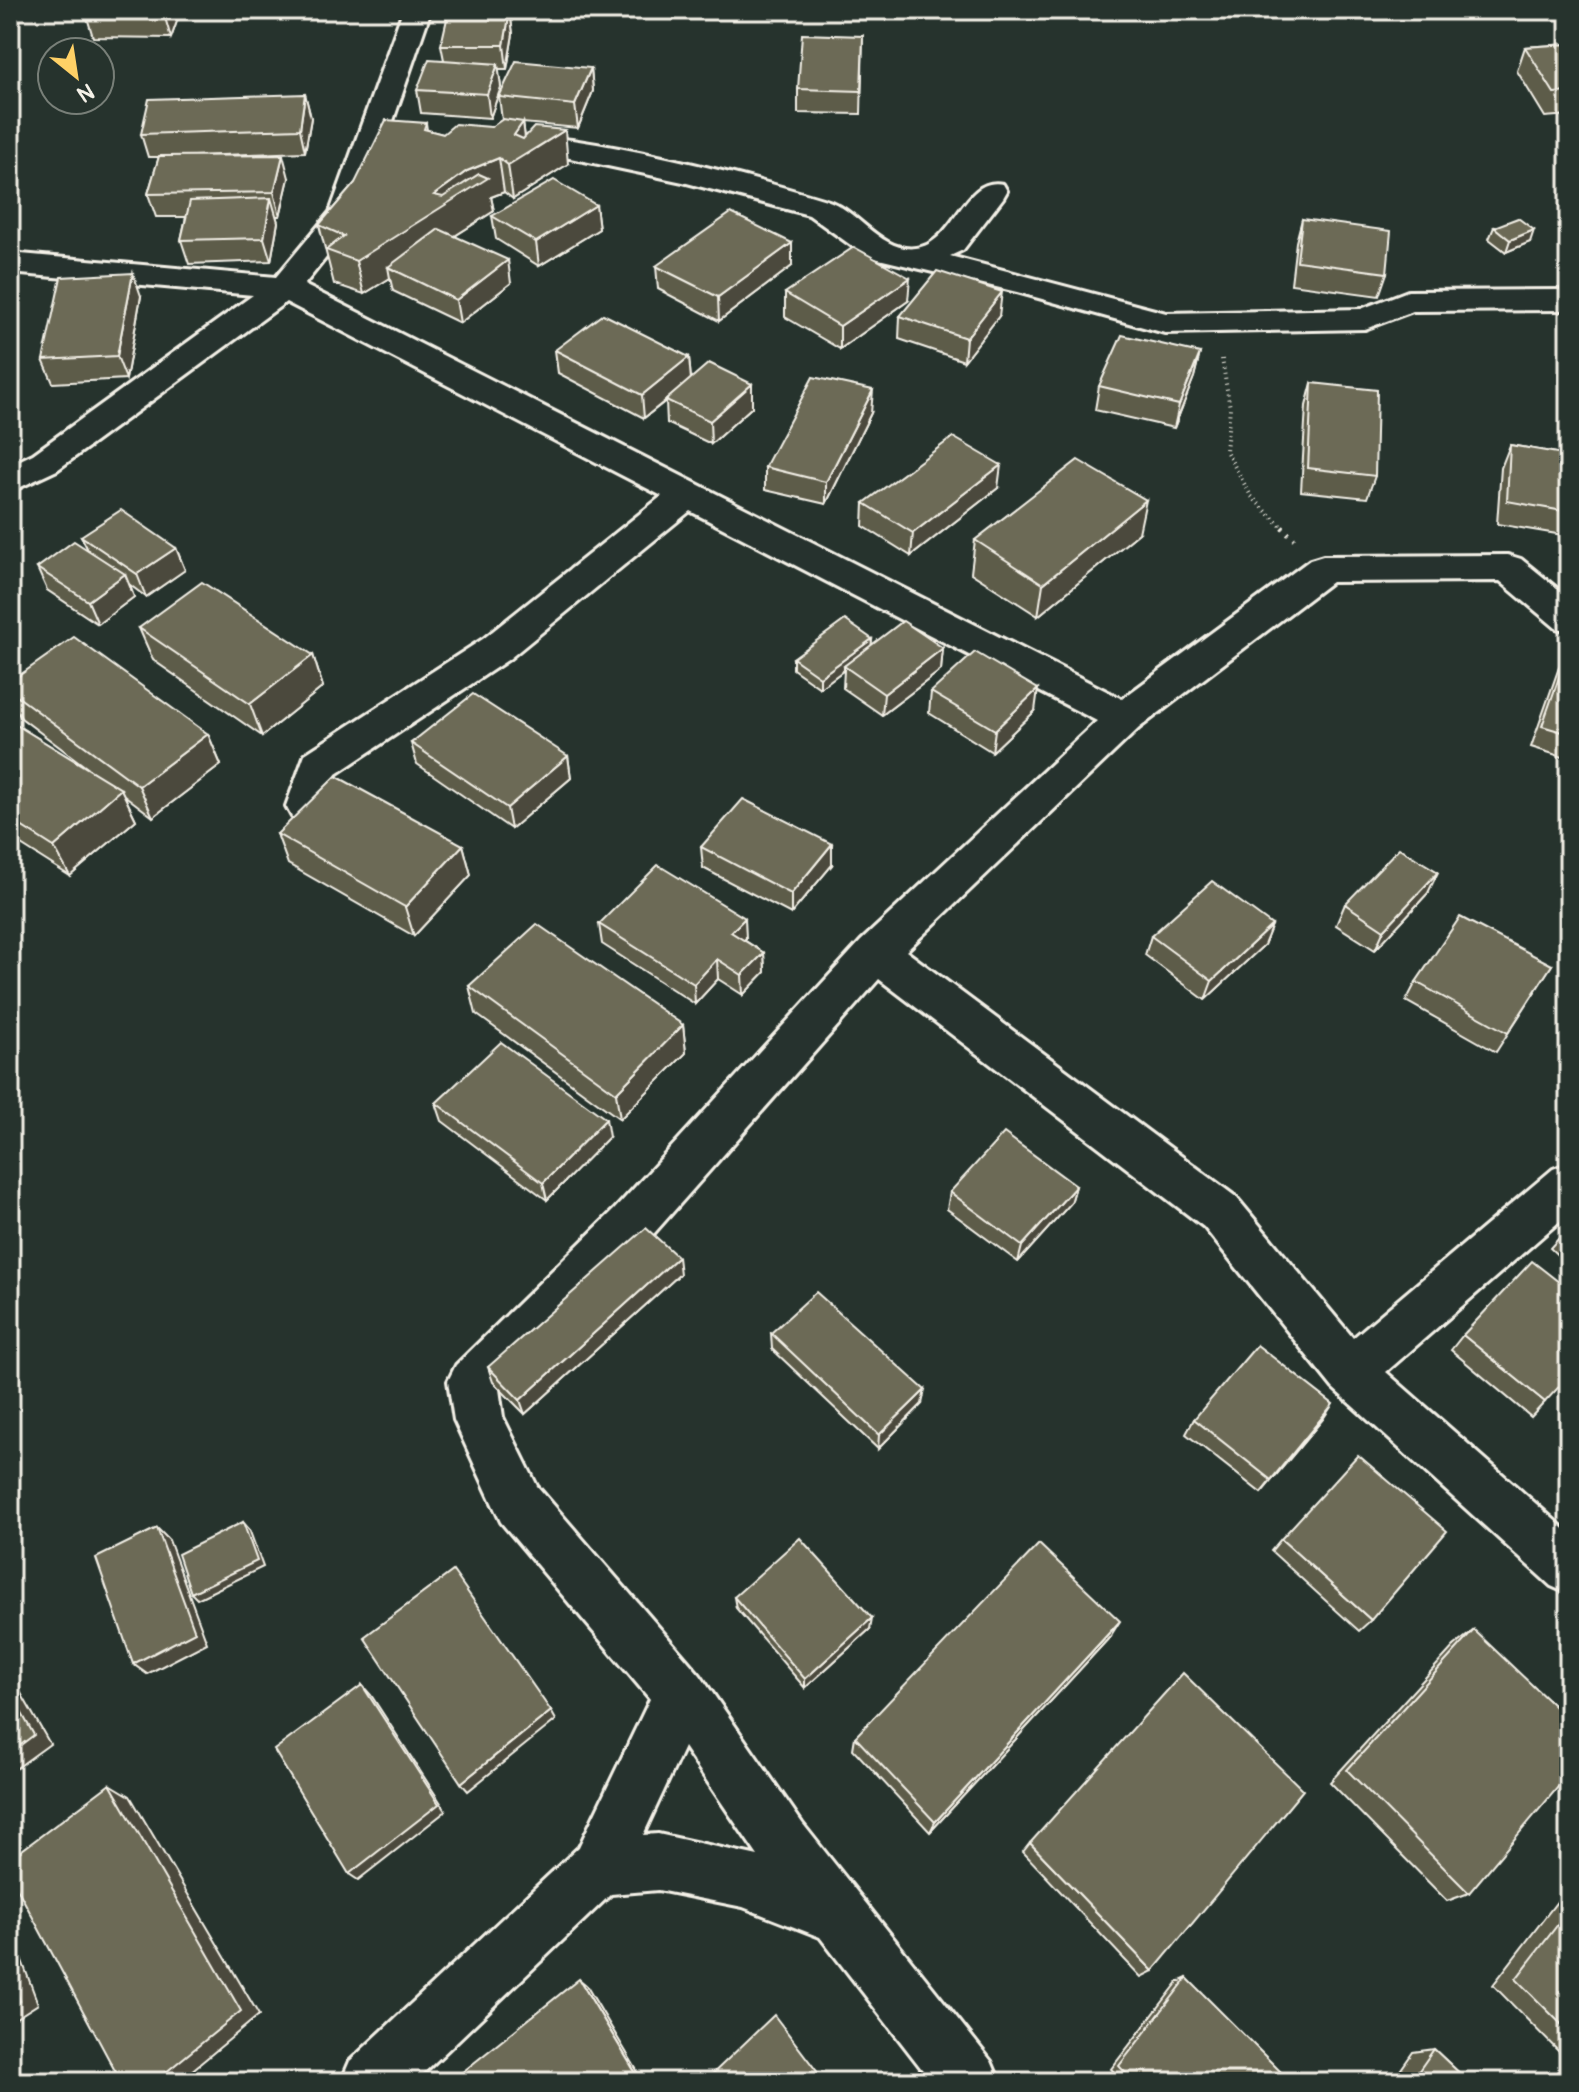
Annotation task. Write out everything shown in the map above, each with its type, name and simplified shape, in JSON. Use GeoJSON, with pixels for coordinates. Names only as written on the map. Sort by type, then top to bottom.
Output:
{"type":"FeatureCollection","features":[{"type":"Feature","properties":{"kind":"street"},"geometry":{"type":"LineString","coordinates":[[10,480],[45,462],[284,288],[345,214],[386,145],[401,47],[417,10]]}},
{"type":"Feature","properties":{"kind":"street"},"geometry":{"type":"LineString","coordinates":[[478,147],[570,149],[686,173],[820,208],[877,249],[1023,283],[1165,323],[1365,319],[1408,301],[1569,300]]}},
{"type":"Feature","properties":{"kind":"street"},"geometry":{"type":"LineString","coordinates":[[919,259],[952,243],[992,191]]}},
{"type":"Feature","properties":{"kind":"street"},"geometry":{"type":"LineString","coordinates":[[10,263],[284,288],[1125,718]]}},
{"type":"Feature","properties":{"kind":"street"},"geometry":{"type":"LineString","coordinates":[[306,806],[319,765],[496,649],[687,495]]}},
{"type":"Feature","properties":{"kind":"street"},"geometry":{"type":"LineString","coordinates":[[970,2082],[782,1843],[681,1694],[519,1504],[479,1420],[473,1381],[631,1225],[876,953],[1125,718],[1323,569],[1508,568],[1569,618]]}},
{"type":"Feature","properties":{"kind":"street"},"geometry":{"type":"LineString","coordinates":[[876,953],[1220,1212],[1350,1372],[1569,1568]]}},
{"type":"Feature","properties":{"kind":"street"},"geometry":{"type":"LineString","coordinates":[[1350,1372],[1569,1184]]}},
{"type":"Feature","properties":{"kind":"street"},"geometry":{"type":"LineString","coordinates":[[371,2082],[599,1867],[681,1694]]}},
{"type":"Feature","properties":{"kind":"street"},"geometry":{"type":"LineString","coordinates":[[599,1867],[782,1843]]}},
{"type":"Feature","properties":{"kind":"street"},"geometry":{"type":"LineString","coordinates":[[599,1867],[658,1862],[729,1876],[839,1915]]}},
{"type":"Feature","properties":{"kind":"path"},"geometry":{"type":"LineString","coordinates":[[1165,323],[1222,356],[1230,408],[1226,451],[1251,496],[1323,569]]}},
{"type":"Feature","properties":{"kind":"building"},"geometry":{"type":"Polygon","coordinates":[[[87,10],[166,10],[164,14],[86,14],[87,10]]]}},
{"type":"Feature","properties":{"kind":"building"},"geometry":{"type":"Polygon","coordinates":[[[449,10],[510,11],[504,45],[441,45],[449,10]]]}},
{"type":"Feature","properties":{"kind":"building"},"geometry":{"type":"Polygon","coordinates":[[[802,34],[863,36],[861,91],[798,89],[802,34]]]}},
{"type":"Feature","properties":{"kind":"building"},"geometry":{"type":"Polygon","coordinates":[[[1569,44],[1569,92],[1554,93],[1525,47],[1569,44]]]}},
{"type":"Feature","properties":{"kind":"building"},"geometry":{"type":"Polygon","coordinates":[[[429,59],[498,64],[487,94],[417,90],[429,59]]]}},
{"type":"Feature","properties":{"kind":"building"},"geometry":{"type":"Polygon","coordinates":[[[516,61],[591,68],[575,105],[499,97],[516,61]]]}},
{"type":"Feature","properties":{"kind":"building"},"geometry":{"type":"Polygon","coordinates":[[[305,94],[300,129],[141,134],[149,99],[305,94]]]}},
{"type":"Feature","properties":{"kind":"building"},"geometry":{"type":"Polygon","coordinates":[[[503,119],[523,122],[514,135],[523,139],[534,127],[565,130],[508,165],[499,158],[467,171],[434,195],[443,197],[479,174],[488,178],[356,261],[326,250],[344,236],[319,225],[355,183],[386,120],[426,123],[424,129],[443,134],[455,124],[491,127],[503,119]]]}},
{"type":"Feature","properties":{"kind":"building"},"geometry":{"type":"Polygon","coordinates":[[[283,155],[274,192],[148,194],[159,156],[283,155]]]}},
{"type":"Feature","properties":{"kind":"building"},"geometry":{"type":"Polygon","coordinates":[[[554,180],[596,205],[536,242],[492,216],[554,180]]]}},
{"type":"Feature","properties":{"kind":"building"},"geometry":{"type":"Polygon","coordinates":[[[271,198],[264,238],[181,240],[190,201],[271,198]]]}},
{"type":"Feature","properties":{"kind":"building"},"geometry":{"type":"Polygon","coordinates":[[[731,213],[792,243],[718,297],[656,266],[731,213]]]}},
{"type":"Feature","properties":{"kind":"building"},"geometry":{"type":"Polygon","coordinates":[[[1518,218],[1534,230],[1510,240],[1494,227],[1518,218]]]}},
{"type":"Feature","properties":{"kind":"building"},"geometry":{"type":"Polygon","coordinates":[[[1302,219],[1391,231],[1387,273],[1297,261],[1302,219]]]}},
{"type":"Feature","properties":{"kind":"building"},"geometry":{"type":"Polygon","coordinates":[[[439,229],[508,260],[456,300],[388,267],[439,229]]]}},
{"type":"Feature","properties":{"kind":"building"},"geometry":{"type":"Polygon","coordinates":[[[854,247],[910,278],[840,326],[785,293],[854,247]]]}},
{"type":"Feature","properties":{"kind":"building"},"geometry":{"type":"Polygon","coordinates":[[[937,271],[1002,292],[966,338],[900,316],[937,271]]]}},
{"type":"Feature","properties":{"kind":"building"},"geometry":{"type":"Polygon","coordinates":[[[133,273],[117,356],[43,360],[61,277],[133,273]]]}},
{"type":"Feature","properties":{"kind":"building"},"geometry":{"type":"Polygon","coordinates":[[[603,314],[689,357],[642,395],[555,350],[603,314]]]}},
{"type":"Feature","properties":{"kind":"building"},"geometry":{"type":"Polygon","coordinates":[[[1122,335],[1200,353],[1179,405],[1099,386],[1122,335]]]}},
{"type":"Feature","properties":{"kind":"building"},"geometry":{"type":"Polygon","coordinates":[[[709,363],[752,384],[710,421],[666,400],[709,363]]]}},
{"type":"Feature","properties":{"kind":"building"},"geometry":{"type":"Polygon","coordinates":[[[813,377],[873,390],[826,482],[765,467],[813,377]]]}},
{"type":"Feature","properties":{"kind":"building"},"geometry":{"type":"Polygon","coordinates":[[[1312,383],[1377,390],[1375,476],[1308,468],[1312,383]]]}},
{"type":"Feature","properties":{"kind":"building"},"geometry":{"type":"Polygon","coordinates":[[[953,437],[1001,465],[913,533],[864,503],[953,437]]]}},
{"type":"Feature","properties":{"kind":"building"},"geometry":{"type":"Polygon","coordinates":[[[1510,445],[1569,455],[1569,512],[1507,501],[1510,445]]]}},
{"type":"Feature","properties":{"kind":"building"},"geometry":{"type":"Polygon","coordinates":[[[1078,460],[1146,500],[1043,584],[975,540],[1078,460]]]}},
{"type":"Feature","properties":{"kind":"building"},"geometry":{"type":"Polygon","coordinates":[[[121,510],[176,548],[137,574],[81,536],[121,510]]]}},
{"type":"Feature","properties":{"kind":"building"},"geometry":{"type":"Polygon","coordinates":[[[74,541],[125,574],[88,601],[37,568],[74,541]]]}},
{"type":"Feature","properties":{"kind":"building"},"geometry":{"type":"Polygon","coordinates":[[[202,582],[313,655],[250,704],[139,628],[202,582]]]}},
{"type":"Feature","properties":{"kind":"building"},"geometry":{"type":"Polygon","coordinates":[[[845,620],[872,639],[820,677],[793,658],[845,620]]]}},
{"type":"Feature","properties":{"kind":"building"},"geometry":{"type":"Polygon","coordinates":[[[903,621],[943,648],[884,694],[844,666],[903,621]]]}},
{"type":"Feature","properties":{"kind":"building"},"geometry":{"type":"Polygon","coordinates":[[[74,637],[208,734],[139,786],[10,691],[10,682],[74,637]]]}},
{"type":"Feature","properties":{"kind":"building"},"geometry":{"type":"Polygon","coordinates":[[[1569,649],[1569,734],[1542,726],[1569,649]]]}},
{"type":"Feature","properties":{"kind":"building"},"geometry":{"type":"Polygon","coordinates":[[[975,652],[1038,689],[995,730],[931,692],[975,652]]]}},
{"type":"Feature","properties":{"kind":"building"},"geometry":{"type":"Polygon","coordinates":[[[473,694],[568,756],[507,808],[411,743],[473,694]]]}},
{"type":"Feature","properties":{"kind":"building"},"geometry":{"type":"Polygon","coordinates":[[[10,721],[121,789],[54,847],[10,819],[10,721]]]}},
{"type":"Feature","properties":{"kind":"building"},"geometry":{"type":"Polygon","coordinates":[[[336,776],[463,845],[405,907],[277,834],[336,776]]]}},
{"type":"Feature","properties":{"kind":"building"},"geometry":{"type":"Polygon","coordinates":[[[743,799],[832,844],[791,894],[701,847],[743,799]]]}},
{"type":"Feature","properties":{"kind":"building"},"geometry":{"type":"Polygon","coordinates":[[[1399,848],[1438,872],[1384,930],[1345,904],[1399,848]]]}},
{"type":"Feature","properties":{"kind":"building"},"geometry":{"type":"Polygon","coordinates":[[[658,865],[745,918],[731,932],[764,953],[742,975],[717,959],[694,984],[599,924],[658,865]]]}},
{"type":"Feature","properties":{"kind":"building"},"geometry":{"type":"Polygon","coordinates":[[[1212,881],[1272,925],[1212,981],[1151,936],[1212,881]]]}},
{"type":"Feature","properties":{"kind":"building"},"geometry":{"type":"Polygon","coordinates":[[[1460,917],[1552,965],[1508,1033],[1416,982],[1460,917]]]}},
{"type":"Feature","properties":{"kind":"building"},"geometry":{"type":"Polygon","coordinates":[[[537,924],[683,1025],[616,1093],[469,986],[537,924]]]}},
{"type":"Feature","properties":{"kind":"building"},"geometry":{"type":"Polygon","coordinates":[[[501,1042],[606,1119],[543,1183],[436,1103],[501,1042]]]}},
{"type":"Feature","properties":{"kind":"building"},"geometry":{"type":"Polygon","coordinates":[[[1004,1133],[1076,1186],[1022,1246],[950,1192],[1004,1133]]]}},
{"type":"Feature","properties":{"kind":"building"},"geometry":{"type":"Polygon","coordinates":[[[646,1228],[678,1257],[520,1400],[488,1367],[646,1228]]]}},
{"type":"Feature","properties":{"kind":"building"},"geometry":{"type":"Polygon","coordinates":[[[1532,1261],[1569,1290],[1569,1376],[1545,1402],[1463,1335],[1532,1261]]]}},
{"type":"Feature","properties":{"kind":"building"},"geometry":{"type":"Polygon","coordinates":[[[816,1292],[925,1390],[879,1435],[771,1333],[816,1292]]]}},
{"type":"Feature","properties":{"kind":"building"},"geometry":{"type":"Polygon","coordinates":[[[1257,1345],[1333,1404],[1271,1480],[1194,1419],[1257,1345]]]}},
{"type":"Feature","properties":{"kind":"building"},"geometry":{"type":"Polygon","coordinates":[[[1358,1455],[1447,1531],[1371,1620],[1281,1539],[1358,1455]]]}},
{"type":"Feature","properties":{"kind":"building"},"geometry":{"type":"Polygon","coordinates":[[[243,1522],[257,1561],[191,1593],[178,1554],[243,1522]]]}},
{"type":"Feature","properties":{"kind":"building"},"geometry":{"type":"Polygon","coordinates":[[[157,1528],[195,1632],[133,1664],[96,1558],[157,1528]]]}},
{"type":"Feature","properties":{"kind":"building"},"geometry":{"type":"Polygon","coordinates":[[[800,1538],[872,1618],[805,1679],[734,1597],[800,1538]]]}},
{"type":"Feature","properties":{"kind":"building"},"geometry":{"type":"Polygon","coordinates":[[[1039,1544],[1120,1621],[935,1822],[855,1737],[1039,1544]]]}},
{"type":"Feature","properties":{"kind":"building"},"geometry":{"type":"Polygon","coordinates":[[[453,1571],[551,1711],[461,1783],[364,1637],[453,1571]]]}},
{"type":"Feature","properties":{"kind":"building"},"geometry":{"type":"Polygon","coordinates":[[[1474,1630],[1569,1720],[1569,1774],[1469,1893],[1347,1770],[1474,1630]]]}},
{"type":"Feature","properties":{"kind":"building"},"geometry":{"type":"Polygon","coordinates":[[[1183,1673],[1303,1790],[1153,1971],[1030,1843],[1183,1673]]]}},
{"type":"Feature","properties":{"kind":"building"},"geometry":{"type":"Polygon","coordinates":[[[362,1685],[439,1804],[349,1874],[274,1750],[362,1685]]]}},
{"type":"Feature","properties":{"kind":"building"},"geometry":{"type":"Polygon","coordinates":[[[10,1692],[34,1735],[10,1753],[10,1692]]]}},
{"type":"Feature","properties":{"kind":"building"},"geometry":{"type":"Polygon","coordinates":[[[110,1784],[241,2011],[154,2082],[121,2082],[10,1875],[10,1859],[110,1784]]]}},
{"type":"Feature","properties":{"kind":"building"},"geometry":{"type":"Polygon","coordinates":[[[1569,1910],[1569,2032],[1516,1979],[1569,1910]]]}},
{"type":"Feature","properties":{"kind":"building"},"geometry":{"type":"Polygon","coordinates":[[[10,1972],[20,2001],[10,2007],[10,1972]]]}},
{"type":"Feature","properties":{"kind":"building"},"geometry":{"type":"Polygon","coordinates":[[[1187,1978],[1284,2075],[1278,2082],[1134,2082],[1119,2066],[1187,1978]]]}},
{"type":"Feature","properties":{"kind":"building"},"geometry":{"type":"Polygon","coordinates":[[[579,1979],[641,2082],[450,2082],[579,1979]]]}},
{"type":"Feature","properties":{"kind":"building"},"geometry":{"type":"Polygon","coordinates":[[[774,2015],[825,2082],[704,2082],[774,2015]]]}},
{"type":"Feature","properties":{"kind":"building"},"geometry":{"type":"Polygon","coordinates":[[[1434,2049],[1469,2082],[1411,2082],[1434,2049]]]}}]}
